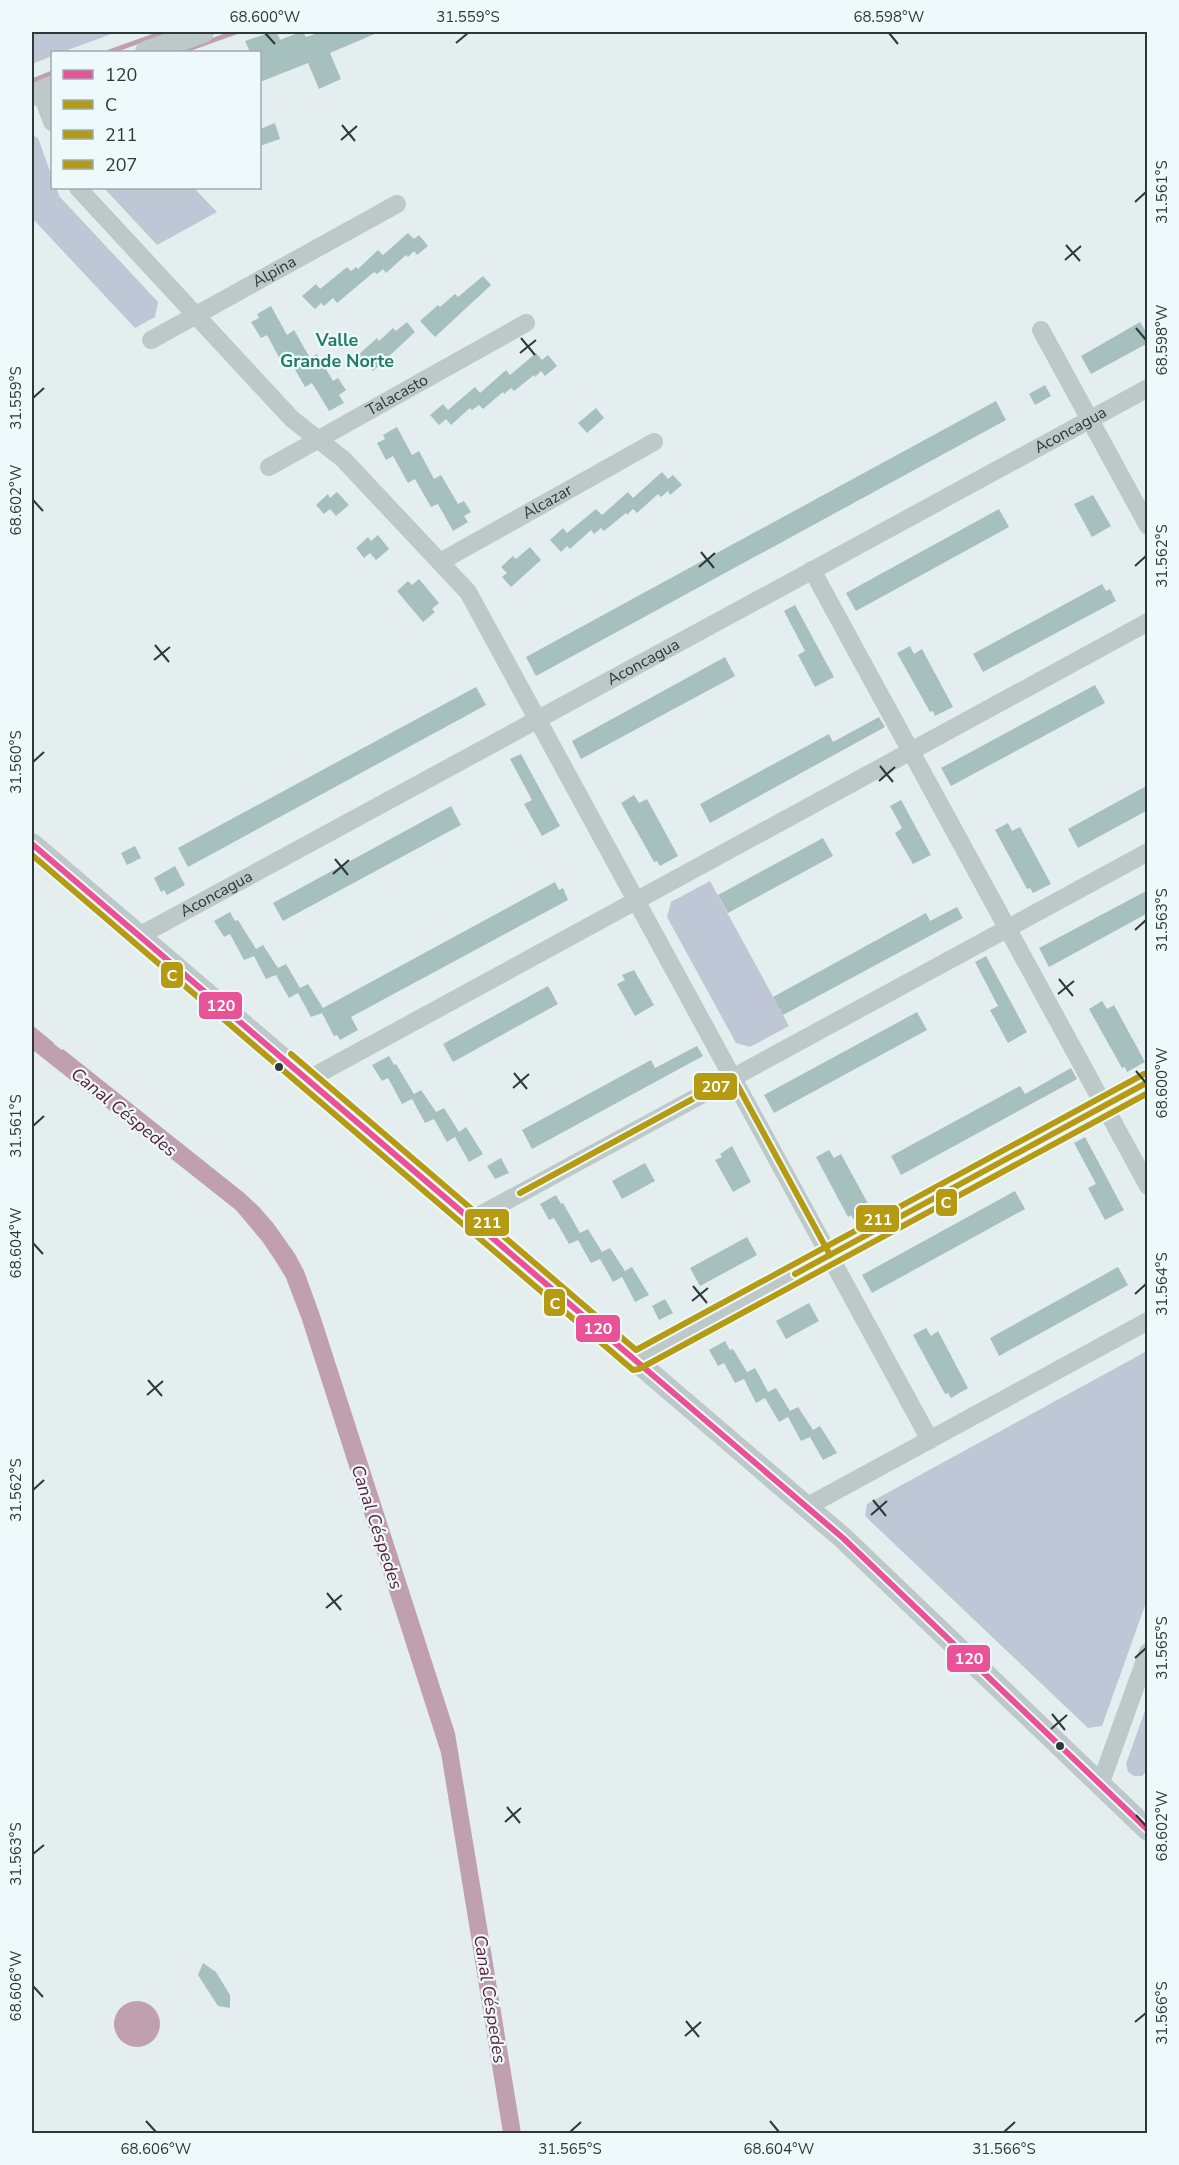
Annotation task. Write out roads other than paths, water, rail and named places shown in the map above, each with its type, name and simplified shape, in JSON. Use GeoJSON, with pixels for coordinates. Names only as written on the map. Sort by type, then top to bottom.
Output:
{"type":"FeatureCollection","features":[{"type":"Feature","properties":{"kind":"street"},"geometry":{"type":"LineString","coordinates":[[149,51],[203,32]]}},
{"type":"Feature","properties":{"kind":"street"},"geometry":{"type":"LineString","coordinates":[[42,91],[51,119]]}},
{"type":"Feature","properties":{"kind":"street"},"geometry":{"type":"LineString","coordinates":[[79,189],[292,419],[343,459],[468,592],[930,1440]]}},
{"type":"Feature","properties":{"kind":"street","name":"Alpina"},"geometry":{"type":"LineString","coordinates":[[151,340],[397,204]]}},
{"type":"Feature","properties":{"kind":"street","name":"Talacasto"},"geometry":{"type":"LineString","coordinates":[[269,467],[526,323]]}},
{"type":"Feature","properties":{"kind":"street"},"geometry":{"type":"LineString","coordinates":[[1041,330],[1148,526]]}},
{"type":"Feature","properties":{"kind":"street","name":"Aconcagua"},"geometry":{"type":"LineString","coordinates":[[139,936],[1148,388]]}},
{"type":"Feature","properties":{"kind":"street","name":"Alcazar"},"geometry":{"type":"LineString","coordinates":[[440,562],[654,442]]}},
{"type":"Feature","properties":{"kind":"street"},"geometry":{"type":"LineString","coordinates":[[812,570],[1148,1186]]}},
{"type":"Feature","properties":{"kind":"street"},"geometry":{"type":"LineString","coordinates":[[307,1080],[1148,622]]}},
{"type":"Feature","properties":{"kind":"street"},"geometry":{"type":"LineString","coordinates":[[32,844],[843,1538],[1148,1830]]}},
{"type":"Feature","properties":{"kind":"street"},"geometry":{"type":"LineString","coordinates":[[471,1220],[1148,852]]}},
{"type":"Feature","properties":{"kind":"street"},"geometry":{"type":"LineString","coordinates":[[635,1361],[1148,1082]]}},
{"type":"Feature","properties":{"kind":"street"},"geometry":{"type":"LineString","coordinates":[[806,1507],[1148,1321]]}},
{"type":"Feature","properties":{"kind":"street"},"geometry":{"type":"LineString","coordinates":[[1100,1785],[1148,1652]]}},
{"type":"Feature","properties":{"kind":"water"},"geometry":{"type":"Polygon","coordinates":[[[32,1025],[54,1043],[42,1057],[32,1048],[32,1025]]]}},
{"type":"Feature","properties":{"kind":"water"},"geometry":{"type":"Polygon","coordinates":[[[63,1049],[244,1193],[273,1223],[304,1271],[455,1733],[521,2133],[503,2133],[441,1753],[302,1320],[286,1278],[262,1241],[236,1210],[50,1063],[63,1049]]]}},
{"type":"Feature","properties":{"kind":"water"},"geometry":{"type":"Polygon","coordinates":[[[137,2001],[146,2002],[154,2007],[159,2015],[159,2033],[154,2041],[146,2046],[137,2047],[128,2046],[120,2041],[115,2033],[114,2024],[115,2015],[120,2007],[128,2002],[137,2001]]]}},
{"type":"Feature","properties":{"kind":"waterway"},"geometry":{"type":"LineString","coordinates":[[112,51],[165,32]]}},
{"type":"Feature","properties":{"kind":"waterway"},"geometry":{"type":"LineString","coordinates":[[183,51],[236,32]]}},
{"type":"Feature","properties":{"kind":"waterway"},"geometry":{"type":"LineString","coordinates":[[32,81],[51,73]]}},
{"type":"Feature","properties":{"kind":"waterway","name":"Canal Céspedes"},"geometry":{"type":"LineString","coordinates":[[32,1038],[75,1072]]}},
{"type":"Feature","properties":{"kind":"district","name":"Valle Grande Norte"},"geometry":{"type":"Point","coordinates":[337,350]}}]}
